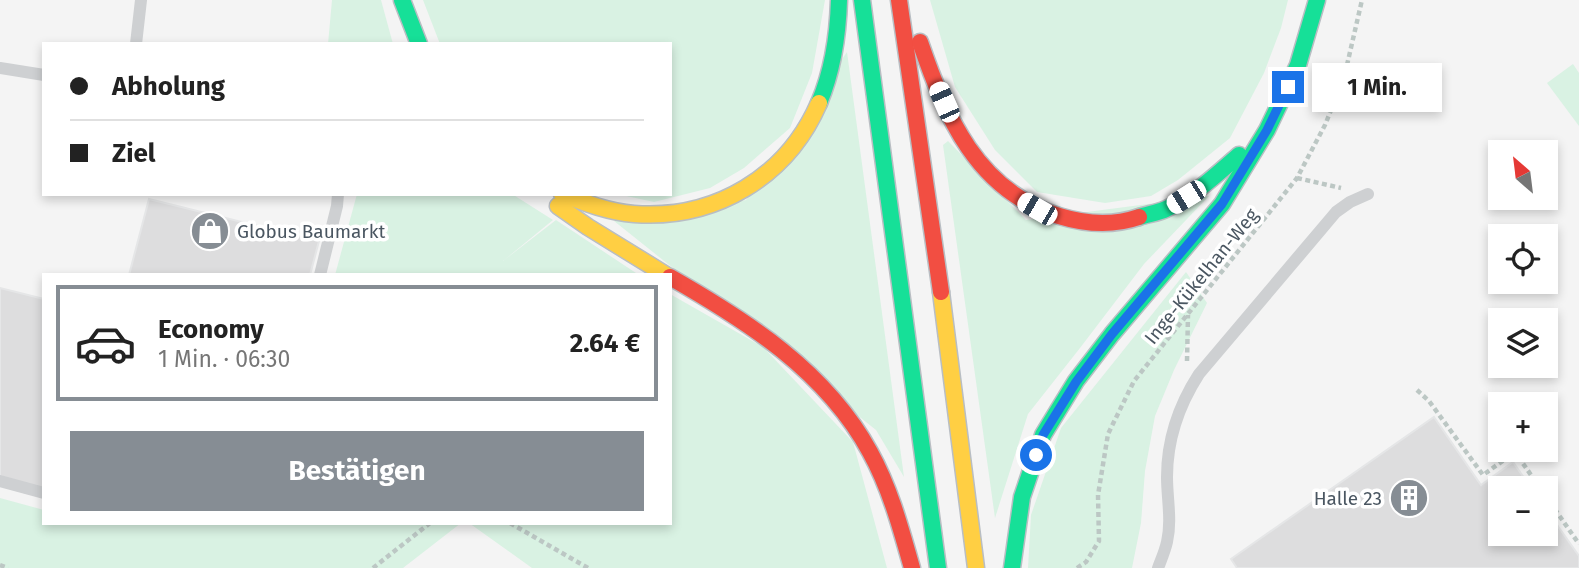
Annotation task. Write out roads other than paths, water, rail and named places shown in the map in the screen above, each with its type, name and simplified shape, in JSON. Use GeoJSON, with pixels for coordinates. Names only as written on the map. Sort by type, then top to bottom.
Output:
{"type":"FeatureCollection","features":[{"type":"Feature","properties":{"kind":"highway"},"geometry":{"type":"LineString","coordinates":[[402,0],[418,42]]}},
{"type":"Feature","properties":{"kind":"highway"},"geometry":{"type":"LineString","coordinates":[[568,196],[601,208],[636,215],[663,215],[690,212],[715,205],[740,194],[762,179],[782,161],[813,117],[834,56],[839,0]]}},
{"type":"Feature","properties":{"kind":"highway"},"geometry":{"type":"LineString","coordinates":[[862,0],[938,568]]}},
{"type":"Feature","properties":{"kind":"highway"},"geometry":{"type":"LineString","coordinates":[[900,0],[976,568]]}},
{"type":"Feature","properties":{"kind":"highway"},"geometry":{"type":"LineString","coordinates":[[905,0],[926,61],[953,122],[985,170],[1012,194],[1037,209],[1063,218],[1091,223],[1124,222],[1166,209],[1205,185],[1267,130]]}},
{"type":"Feature","properties":{"kind":"highway"},"geometry":{"type":"LineString","coordinates":[[1012,568],[1022,497],[1043,435],[1076,382],[1112,334],[1222,204],[1267,130],[1298,65],[1317,0]]}},
{"type":"Feature","properties":{"kind":"highway"},"geometry":{"type":"LineString","coordinates":[[545,196],[588,228],[663,273]]}},
{"type":"Feature","properties":{"kind":"highway"},"geometry":{"type":"LineString","coordinates":[[672,278],[760,332],[838,407],[857,431],[882,476],[912,568]]}},
{"type":"Feature","properties":{"kind":"lane"},"geometry":{"type":"LineString","coordinates":[[136,42],[141,0]]}},
{"type":"Feature","properties":{"kind":"lane"},"geometry":{"type":"LineString","coordinates":[[0,68],[42,75]]}},
{"type":"Feature","properties":{"kind":"lane"},"geometry":{"type":"LineString","coordinates":[[1158,568],[1167,543],[1169,525],[1167,478],[1171,436],[1186,393],[1206,365],[1336,212],[1368,194]]}},
{"type":"Feature","properties":{"kind":"lane"},"geometry":{"type":"LineString","coordinates":[[320,273],[338,196]]}},
{"type":"Feature","properties":{"kind":"lane"},"geometry":{"type":"LineString","coordinates":[[0,481],[42,492]]}},
{"type":"Feature","properties":{"kind":"place","name":"Globus Baumarkt"},"geometry":{"type":"Point","coordinates":[210,231]}},
{"type":"Feature","properties":{"kind":"place","name":"Halle 23"},"geometry":{"type":"Point","coordinates":[1409,498]}}]}
